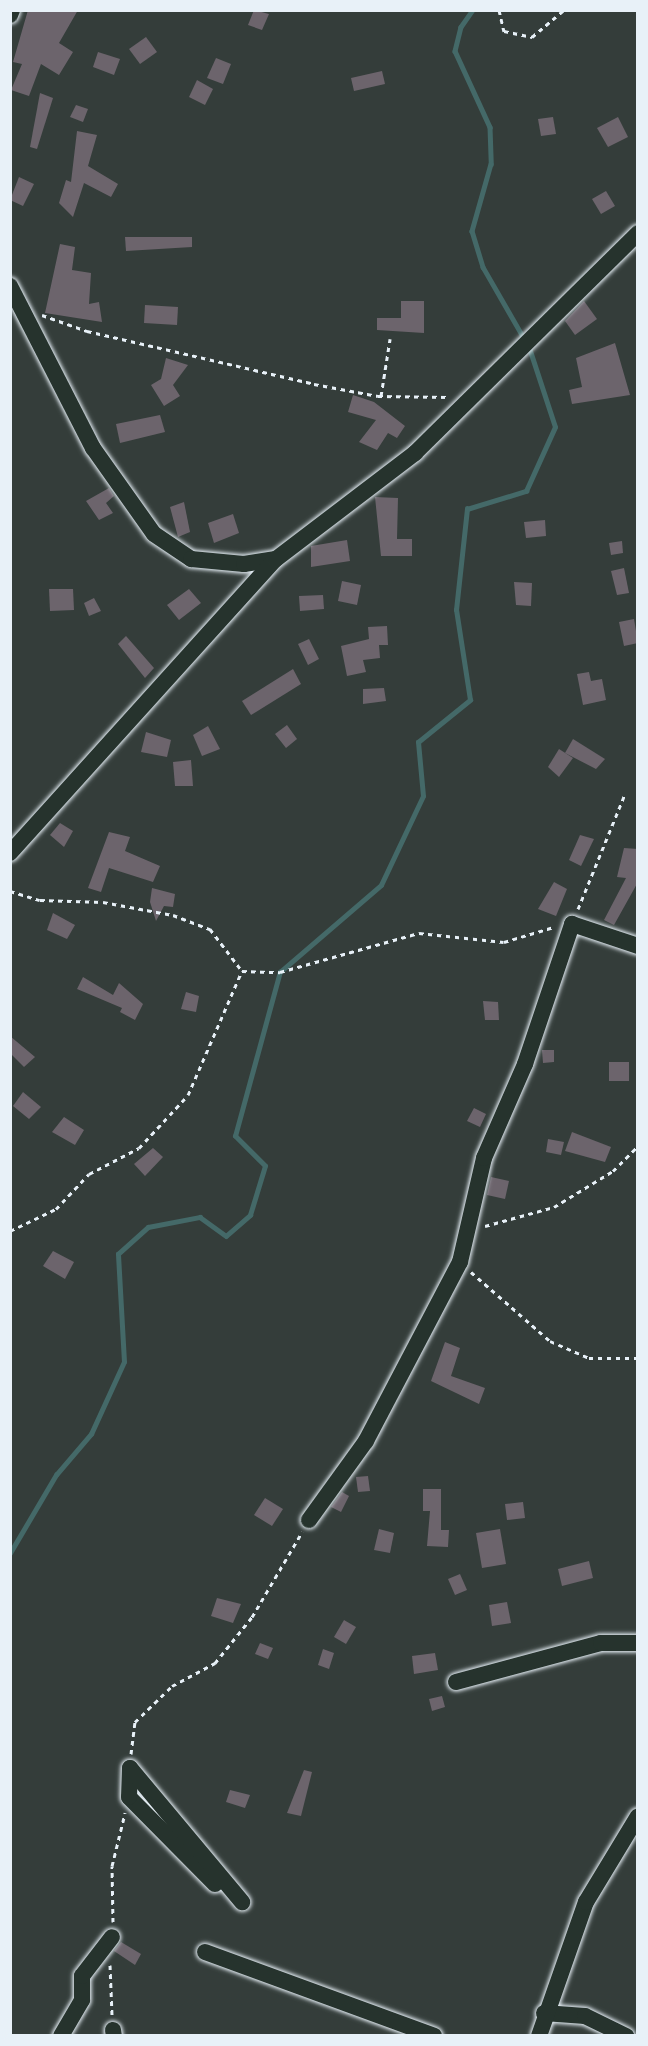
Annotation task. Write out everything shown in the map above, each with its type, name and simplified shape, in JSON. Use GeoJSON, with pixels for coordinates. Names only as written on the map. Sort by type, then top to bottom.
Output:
{"type":"FeatureCollection","features":[{"type":"Feature","properties":{"kind":"street"},"geometry":{"type":"LineString","coordinates":[[10,15],[12,10]]}},
{"type":"Feature","properties":{"kind":"street"},"geometry":{"type":"LineString","coordinates":[[10,853],[276,559],[415,453],[638,233]]}},
{"type":"Feature","properties":{"kind":"street"},"geometry":{"type":"LineString","coordinates":[[10,286],[26,312],[93,448],[154,534],[191,559],[244,564],[276,559]]}},
{"type":"Feature","properties":{"kind":"street"},"geometry":{"type":"LineString","coordinates":[[309,1520],[372,1431],[460,1262],[469,1232],[484,1158],[525,1064],[572,924],[638,946]]}},
{"type":"Feature","properties":{"kind":"street"},"geometry":{"type":"LineString","coordinates":[[456,1682],[601,1643],[638,1643]]}},
{"type":"Feature","properties":{"kind":"street"},"geometry":{"type":"LineString","coordinates":[[130,1768],[129,1797],[215,1884]]}},
{"type":"Feature","properties":{"kind":"street"},"geometry":{"type":"LineString","coordinates":[[130,1768],[242,1902]]}},
{"type":"Feature","properties":{"kind":"street"},"geometry":{"type":"LineString","coordinates":[[539,2036],[544,2013],[586,1902],[638,1816]]}},
{"type":"Feature","properties":{"kind":"street"},"geometry":{"type":"LineString","coordinates":[[61,2036],[82,2000],[82,1976],[112,1937]]}},
{"type":"Feature","properties":{"kind":"street"},"geometry":{"type":"LineString","coordinates":[[205,1952],[434,2036]]}},
{"type":"Feature","properties":{"kind":"street"},"geometry":{"type":"LineString","coordinates":[[544,2013],[585,2016],[626,2036]]}},
{"type":"Feature","properties":{"kind":"path"},"geometry":{"type":"LineString","coordinates":[[499,10],[504,32],[532,37],[564,10]]}},
{"type":"Feature","properties":{"kind":"path"},"geometry":{"type":"LineString","coordinates":[[26,312],[87,331],[381,396],[471,400]]}},
{"type":"Feature","properties":{"kind":"path"},"geometry":{"type":"LineString","coordinates":[[381,396],[390,339]]}},
{"type":"Feature","properties":{"kind":"path"},"geometry":{"type":"LineString","coordinates":[[242,971],[280,972],[419,933],[504,942],[572,924],[625,794]]}},
{"type":"Feature","properties":{"kind":"path"},"geometry":{"type":"LineString","coordinates":[[10,891],[40,900],[103,902],[173,915],[210,929],[242,971]]}},
{"type":"Feature","properties":{"kind":"path"},"geometry":{"type":"LineString","coordinates":[[10,1231],[56,1209],[89,1174],[139,1148],[188,1095],[242,971]]}},
{"type":"Feature","properties":{"kind":"path"},"geometry":{"type":"LineString","coordinates":[[469,1232],[554,1207],[613,1171],[638,1146]]}},
{"type":"Feature","properties":{"kind":"path"},"geometry":{"type":"LineString","coordinates":[[460,1262],[550,1341],[589,1359],[638,1358]]}},
{"type":"Feature","properties":{"kind":"path"},"geometry":{"type":"LineString","coordinates":[[130,1768],[135,1722],[159,1695],[215,1663],[232,1643],[309,1520]]}},
{"type":"Feature","properties":{"kind":"path"},"geometry":{"type":"LineString","coordinates":[[114,2033],[112,1866],[129,1797]]}},
{"type":"Feature","properties":{"kind":"building"},"geometry":{"type":"Polygon","coordinates":[[[28,10],[78,10],[59,43],[73,52],[59,75],[41,64],[29,96],[11,90],[22,64],[13,62],[28,10]]]}},
{"type":"Feature","properties":{"kind":"building"},"geometry":{"type":"Polygon","coordinates":[[[254,10],[269,14],[262,30],[248,25],[254,10]]]}},
{"type":"Feature","properties":{"kind":"building"},"geometry":{"type":"Polygon","coordinates":[[[146,37],[157,52],[140,64],[129,49],[146,37]]]}},
{"type":"Feature","properties":{"kind":"building"},"geometry":{"type":"Polygon","coordinates":[[[98,52],[120,59],[114,75],[93,67],[98,52]]]}},
{"type":"Feature","properties":{"kind":"building"},"geometry":{"type":"Polygon","coordinates":[[[216,58],[231,64],[223,84],[207,78],[216,58]]]}},
{"type":"Feature","properties":{"kind":"building"},"geometry":{"type":"Polygon","coordinates":[[[382,71],[385,84],[354,91],[351,78],[382,71]]]}},
{"type":"Feature","properties":{"kind":"building"},"geometry":{"type":"Polygon","coordinates":[[[197,80],[213,89],[205,105],[189,97],[197,80]]]}},
{"type":"Feature","properties":{"kind":"building"},"geometry":{"type":"Polygon","coordinates":[[[40,93],[53,98],[37,149],[30,147],[40,93]]]}},
{"type":"Feature","properties":{"kind":"building"},"geometry":{"type":"Polygon","coordinates":[[[76,105],[88,109],[83,122],[70,117],[76,105]]]}},
{"type":"Feature","properties":{"kind":"building"},"geometry":{"type":"Polygon","coordinates":[[[553,117],[556,134],[541,136],[538,119],[553,117]]]}},
{"type":"Feature","properties":{"kind":"building"},"geometry":{"type":"Polygon","coordinates":[[[618,117],[628,137],[608,147],[597,128],[618,117]]]}},
{"type":"Feature","properties":{"kind":"building"},"geometry":{"type":"Polygon","coordinates":[[[77,131],[97,135],[88,166],[118,184],[111,197],[84,183],[73,217],[59,203],[66,180],[71,182],[77,131]]]}},
{"type":"Feature","properties":{"kind":"building"},"geometry":{"type":"Polygon","coordinates":[[[19,177],[34,184],[23,206],[10,200],[19,177]]]}},
{"type":"Feature","properties":{"kind":"building"},"geometry":{"type":"Polygon","coordinates":[[[606,191],[615,206],[601,214],[592,199],[606,191]]]}},
{"type":"Feature","properties":{"kind":"building"},"geometry":{"type":"Polygon","coordinates":[[[125,237],[192,237],[192,247],[126,251],[125,237]]]}},
{"type":"Feature","properties":{"kind":"building"},"geometry":{"type":"Polygon","coordinates":[[[60,244],[75,247],[72,270],[91,273],[89,304],[99,302],[102,322],[45,313],[60,244]]]}},
{"type":"Feature","properties":{"kind":"building"},"geometry":{"type":"Polygon","coordinates":[[[401,301],[424,301],[424,333],[377,330],[377,318],[401,318],[401,301]]]}},
{"type":"Feature","properties":{"kind":"building"},"geometry":{"type":"Polygon","coordinates":[[[584,301],[597,319],[575,335],[565,321],[584,301]]]}},
{"type":"Feature","properties":{"kind":"building"},"geometry":{"type":"Polygon","coordinates":[[[145,305],[178,307],[177,325],[144,323],[145,305]]]}},
{"type":"Feature","properties":{"kind":"building"},"geometry":{"type":"Polygon","coordinates":[[[615,343],[630,395],[572,404],[569,390],[582,387],[576,358],[615,343]]]}},
{"type":"Feature","properties":{"kind":"building"},"geometry":{"type":"Polygon","coordinates":[[[166,358],[188,365],[173,385],[180,396],[164,406],[151,385],[161,379],[166,358]]]}},
{"type":"Feature","properties":{"kind":"building"},"geometry":{"type":"Polygon","coordinates":[[[353,395],[374,402],[405,426],[397,438],[388,433],[377,450],[359,442],[376,420],[348,412],[353,395]]]}},
{"type":"Feature","properties":{"kind":"building"},"geometry":{"type":"Polygon","coordinates":[[[160,415],[165,432],[120,443],[116,424],[160,415]]]}},
{"type":"Feature","properties":{"kind":"building"},"geometry":{"type":"Polygon","coordinates":[[[109,488],[114,496],[106,503],[113,513],[99,520],[86,501],[109,488]]]}},
{"type":"Feature","properties":{"kind":"building"},"geometry":{"type":"Polygon","coordinates":[[[375,497],[398,498],[397,539],[412,539],[412,556],[381,556],[375,497]]]}},
{"type":"Feature","properties":{"kind":"building"},"geometry":{"type":"Polygon","coordinates":[[[184,502],[190,532],[178,537],[170,507],[184,502]]]}},
{"type":"Feature","properties":{"kind":"building"},"geometry":{"type":"Polygon","coordinates":[[[233,514],[239,533],[214,543],[208,523],[233,514]]]}},
{"type":"Feature","properties":{"kind":"building"},"geometry":{"type":"Polygon","coordinates":[[[545,520],[546,536],[526,538],[524,522],[545,520]]]}},
{"type":"Feature","properties":{"kind":"building"},"geometry":{"type":"Polygon","coordinates":[[[347,540],[350,561],[311,567],[311,546],[347,540]]]}},
{"type":"Feature","properties":{"kind":"building"},"geometry":{"type":"Polygon","coordinates":[[[622,541],[623,553],[611,555],[609,543],[622,541]]]}},
{"type":"Feature","properties":{"kind":"building"},"geometry":{"type":"Polygon","coordinates":[[[624,568],[629,593],[617,595],[611,571],[624,568]]]}},
{"type":"Feature","properties":{"kind":"building"},"geometry":{"type":"Polygon","coordinates":[[[342,581],[361,585],[357,605],[338,601],[342,581]]]}},
{"type":"Feature","properties":{"kind":"building"},"geometry":{"type":"Polygon","coordinates":[[[514,582],[532,583],[531,606],[516,605],[514,582]]]}},
{"type":"Feature","properties":{"kind":"building"},"geometry":{"type":"Polygon","coordinates":[[[49,589],[73,589],[74,610],[50,611],[49,589]]]}},
{"type":"Feature","properties":{"kind":"building"},"geometry":{"type":"Polygon","coordinates":[[[189,589],[201,603],[179,620],[167,605],[189,589]]]}},
{"type":"Feature","properties":{"kind":"building"},"geometry":{"type":"Polygon","coordinates":[[[323,595],[324,609],[300,611],[299,596],[323,595]]]}},
{"type":"Feature","properties":{"kind":"building"},"geometry":{"type":"Polygon","coordinates":[[[94,598],[101,611],[89,616],[84,603],[94,598]]]}},
{"type":"Feature","properties":{"kind":"building"},"geometry":{"type":"Polygon","coordinates":[[[634,619],[638,643],[624,646],[619,622],[634,619]]]}},
{"type":"Feature","properties":{"kind":"building"},"geometry":{"type":"Polygon","coordinates":[[[387,626],[388,645],[379,645],[380,658],[363,660],[366,672],[347,676],[341,646],[369,639],[368,627],[387,626]]]}},
{"type":"Feature","properties":{"kind":"building"},"geometry":{"type":"Polygon","coordinates":[[[126,636],[154,668],[145,678],[118,644],[126,636]]]}},
{"type":"Feature","properties":{"kind":"building"},"geometry":{"type":"Polygon","coordinates":[[[309,639],[319,659],[308,665],[298,644],[309,639]]]}},
{"type":"Feature","properties":{"kind":"building"},"geometry":{"type":"Polygon","coordinates":[[[293,669],[301,684],[251,715],[242,701],[293,669]]]}},
{"type":"Feature","properties":{"kind":"building"},"geometry":{"type":"Polygon","coordinates":[[[589,672],[591,681],[602,679],[606,700],[583,705],[577,674],[589,672]]]}},
{"type":"Feature","properties":{"kind":"building"},"geometry":{"type":"Polygon","coordinates":[[[384,688],[386,701],[363,704],[363,689],[384,688]]]}},
{"type":"Feature","properties":{"kind":"building"},"geometry":{"type":"Polygon","coordinates":[[[287,725],[297,739],[286,748],[275,734],[287,725]]]}},
{"type":"Feature","properties":{"kind":"building"},"geometry":{"type":"Polygon","coordinates":[[[208,726],[220,749],[202,756],[193,735],[208,726]]]}},
{"type":"Feature","properties":{"kind":"building"},"geometry":{"type":"Polygon","coordinates":[[[146,732],[171,740],[167,757],[141,752],[146,732]]]}},
{"type":"Feature","properties":{"kind":"building"},"geometry":{"type":"Polygon","coordinates":[[[573,739],[605,759],[596,769],[565,753],[573,739]]]}},
{"type":"Feature","properties":{"kind":"building"},"geometry":{"type":"Polygon","coordinates":[[[559,749],[573,758],[559,777],[548,767],[559,749]]]}},
{"type":"Feature","properties":{"kind":"building"},"geometry":{"type":"Polygon","coordinates":[[[191,760],[193,786],[175,786],[173,762],[191,760]]]}},
{"type":"Feature","properties":{"kind":"building"},"geometry":{"type":"Polygon","coordinates":[[[60,823],[73,831],[64,847],[50,835],[60,823]]]}},
{"type":"Feature","properties":{"kind":"building"},"geometry":{"type":"Polygon","coordinates":[[[109,832],[130,837],[125,851],[160,866],[153,882],[109,868],[101,892],[88,888],[109,832]]]}},
{"type":"Feature","properties":{"kind":"building"},"geometry":{"type":"Polygon","coordinates":[[[580,835],[594,839],[581,866],[569,860],[580,835]]]}},
{"type":"Feature","properties":{"kind":"building"},"geometry":{"type":"Polygon","coordinates":[[[624,848],[638,849],[638,882],[614,925],[604,920],[626,878],[617,877],[624,848]]]}},
{"type":"Feature","properties":{"kind":"building"},"geometry":{"type":"Polygon","coordinates":[[[554,882],[567,889],[556,916],[538,909],[554,882]]]}},
{"type":"Feature","properties":{"kind":"building"},"geometry":{"type":"Polygon","coordinates":[[[152,888],[175,894],[173,907],[164,906],[156,921],[150,902],[152,888]]]}},
{"type":"Feature","properties":{"kind":"building"},"geometry":{"type":"Polygon","coordinates":[[[53,913],[75,925],[67,939],[47,930],[53,913]]]}},
{"type":"Feature","properties":{"kind":"building"},"geometry":{"type":"Polygon","coordinates":[[[83,977],[113,995],[119,983],[143,1004],[135,1020],[120,1012],[122,1008],[77,989],[83,977]]]}},
{"type":"Feature","properties":{"kind":"building"},"geometry":{"type":"Polygon","coordinates":[[[186,992],[199,996],[196,1012],[181,1009],[186,992]]]}},
{"type":"Feature","properties":{"kind":"building"},"geometry":{"type":"Polygon","coordinates":[[[483,1001],[498,1002],[499,1020],[485,1020],[483,1001]]]}},
{"type":"Feature","properties":{"kind":"building"},"geometry":{"type":"Polygon","coordinates":[[[10,1036],[35,1057],[24,1067],[10,1053],[10,1036]]]}},
{"type":"Feature","properties":{"kind":"building"},"geometry":{"type":"Polygon","coordinates":[[[542,1050],[554,1050],[554,1062],[543,1063],[542,1050]]]}},
{"type":"Feature","properties":{"kind":"building"},"geometry":{"type":"Polygon","coordinates":[[[609,1062],[629,1062],[629,1081],[609,1081],[609,1062]]]}},
{"type":"Feature","properties":{"kind":"building"},"geometry":{"type":"Polygon","coordinates":[[[23,1092],[41,1107],[29,1119],[13,1106],[23,1092]]]}},
{"type":"Feature","properties":{"kind":"building"},"geometry":{"type":"Polygon","coordinates":[[[474,1108],[486,1114],[480,1127],[467,1121],[474,1108]]]}},
{"type":"Feature","properties":{"kind":"building"},"geometry":{"type":"Polygon","coordinates":[[[64,1117],[84,1130],[75,1145],[52,1132],[64,1117]]]}},
{"type":"Feature","properties":{"kind":"building"},"geometry":{"type":"Polygon","coordinates":[[[572,1132],[611,1147],[605,1162],[565,1151],[572,1132]]]}},
{"type":"Feature","properties":{"kind":"building"},"geometry":{"type":"Polygon","coordinates":[[[548,1139],[564,1142],[561,1155],[546,1152],[548,1139]]]}},
{"type":"Feature","properties":{"kind":"building"},"geometry":{"type":"Polygon","coordinates":[[[153,1148],[163,1157],[145,1176],[134,1164],[153,1148]]]}},
{"type":"Feature","properties":{"kind":"building"},"geometry":{"type":"Polygon","coordinates":[[[491,1177],[509,1181],[505,1199],[487,1195],[491,1177]]]}},
{"type":"Feature","properties":{"kind":"building"},"geometry":{"type":"Polygon","coordinates":[[[53,1251],[74,1262],[65,1279],[43,1266],[53,1251]]]}},
{"type":"Feature","properties":{"kind":"building"},"geometry":{"type":"Polygon","coordinates":[[[445,1342],[460,1348],[451,1376],[485,1388],[479,1404],[431,1381],[445,1342]]]}},
{"type":"Feature","properties":{"kind":"building"},"geometry":{"type":"Polygon","coordinates":[[[368,1476],[370,1491],[358,1492],[356,1477],[368,1476]]]}},
{"type":"Feature","properties":{"kind":"building"},"geometry":{"type":"Polygon","coordinates":[[[423,1489],[441,1489],[441,1530],[449,1530],[448,1547],[427,1546],[430,1511],[423,1511],[423,1489]]]}},
{"type":"Feature","properties":{"kind":"building"},"geometry":{"type":"Polygon","coordinates":[[[342,1492],[349,1496],[341,1512],[331,1507],[342,1492]]]}},
{"type":"Feature","properties":{"kind":"building"},"geometry":{"type":"Polygon","coordinates":[[[265,1498],[283,1509],[272,1526],[254,1515],[265,1498]]]}},
{"type":"Feature","properties":{"kind":"building"},"geometry":{"type":"Polygon","coordinates":[[[523,1502],[525,1518],[507,1520],[505,1504],[523,1502]]]}},
{"type":"Feature","properties":{"kind":"building"},"geometry":{"type":"Polygon","coordinates":[[[379,1529],[394,1533],[390,1553],[374,1550],[379,1529]]]}},
{"type":"Feature","properties":{"kind":"building"},"geometry":{"type":"Polygon","coordinates":[[[500,1529],[506,1564],[482,1568],[476,1533],[500,1529]]]}},
{"type":"Feature","properties":{"kind":"building"},"geometry":{"type":"Polygon","coordinates":[[[589,1561],[593,1578],[562,1586],[558,1569],[589,1561]]]}},
{"type":"Feature","properties":{"kind":"building"},"geometry":{"type":"Polygon","coordinates":[[[460,1574],[467,1590],[455,1595],[448,1579],[460,1574]]]}},
{"type":"Feature","properties":{"kind":"building"},"geometry":{"type":"Polygon","coordinates":[[[217,1598],[241,1604],[233,1623],[211,1616],[217,1598]]]}},
{"type":"Feature","properties":{"kind":"building"},"geometry":{"type":"Polygon","coordinates":[[[507,1602],[511,1623],[492,1626],[489,1605],[507,1602]]]}},
{"type":"Feature","properties":{"kind":"building"},"geometry":{"type":"Polygon","coordinates":[[[344,1620],[356,1627],[346,1644],[334,1637],[344,1620]]]}},
{"type":"Feature","properties":{"kind":"building"},"geometry":{"type":"Polygon","coordinates":[[[260,1643],[273,1648],[268,1659],[255,1654],[260,1643]]]}},
{"type":"Feature","properties":{"kind":"building"},"geometry":{"type":"Polygon","coordinates":[[[323,1649],[334,1653],[329,1669],[318,1665],[323,1649]]]}},
{"type":"Feature","properties":{"kind":"building"},"geometry":{"type":"Polygon","coordinates":[[[435,1653],[438,1670],[414,1674],[412,1656],[435,1653]]]}},
{"type":"Feature","properties":{"kind":"building"},"geometry":{"type":"Polygon","coordinates":[[[442,1696],[445,1707],[432,1711],[429,1699],[442,1696]]]}},
{"type":"Feature","properties":{"kind":"building"},"geometry":{"type":"Polygon","coordinates":[[[304,1770],[312,1772],[301,1816],[287,1813],[304,1770]]]}},
{"type":"Feature","properties":{"kind":"building"},"geometry":{"type":"Polygon","coordinates":[[[230,1790],[250,1795],[245,1808],[226,1802],[230,1790]]]}},
{"type":"Feature","properties":{"kind":"building"},"geometry":{"type":"Polygon","coordinates":[[[121,1942],[141,1954],[135,1965],[114,1951],[121,1942]]]}},
{"type":"Feature","properties":{"kind":"waterway"},"geometry":{"type":"LineString","coordinates":[[473,10],[461,27],[455,51],[490,127],[491,164],[472,231],[483,267],[525,340]]}},
{"type":"Feature","properties":{"kind":"waterway"},"geometry":{"type":"LineString","coordinates":[[10,1553],[56,1475],[91,1434],[124,1362],[118,1254],[148,1227],[200,1217],[226,1236],[250,1215],[265,1166],[235,1136],[280,972],[381,885],[423,796],[418,742],[470,700],[456,610],[467,509],[526,491],[555,427],[529,348]]}}]}
